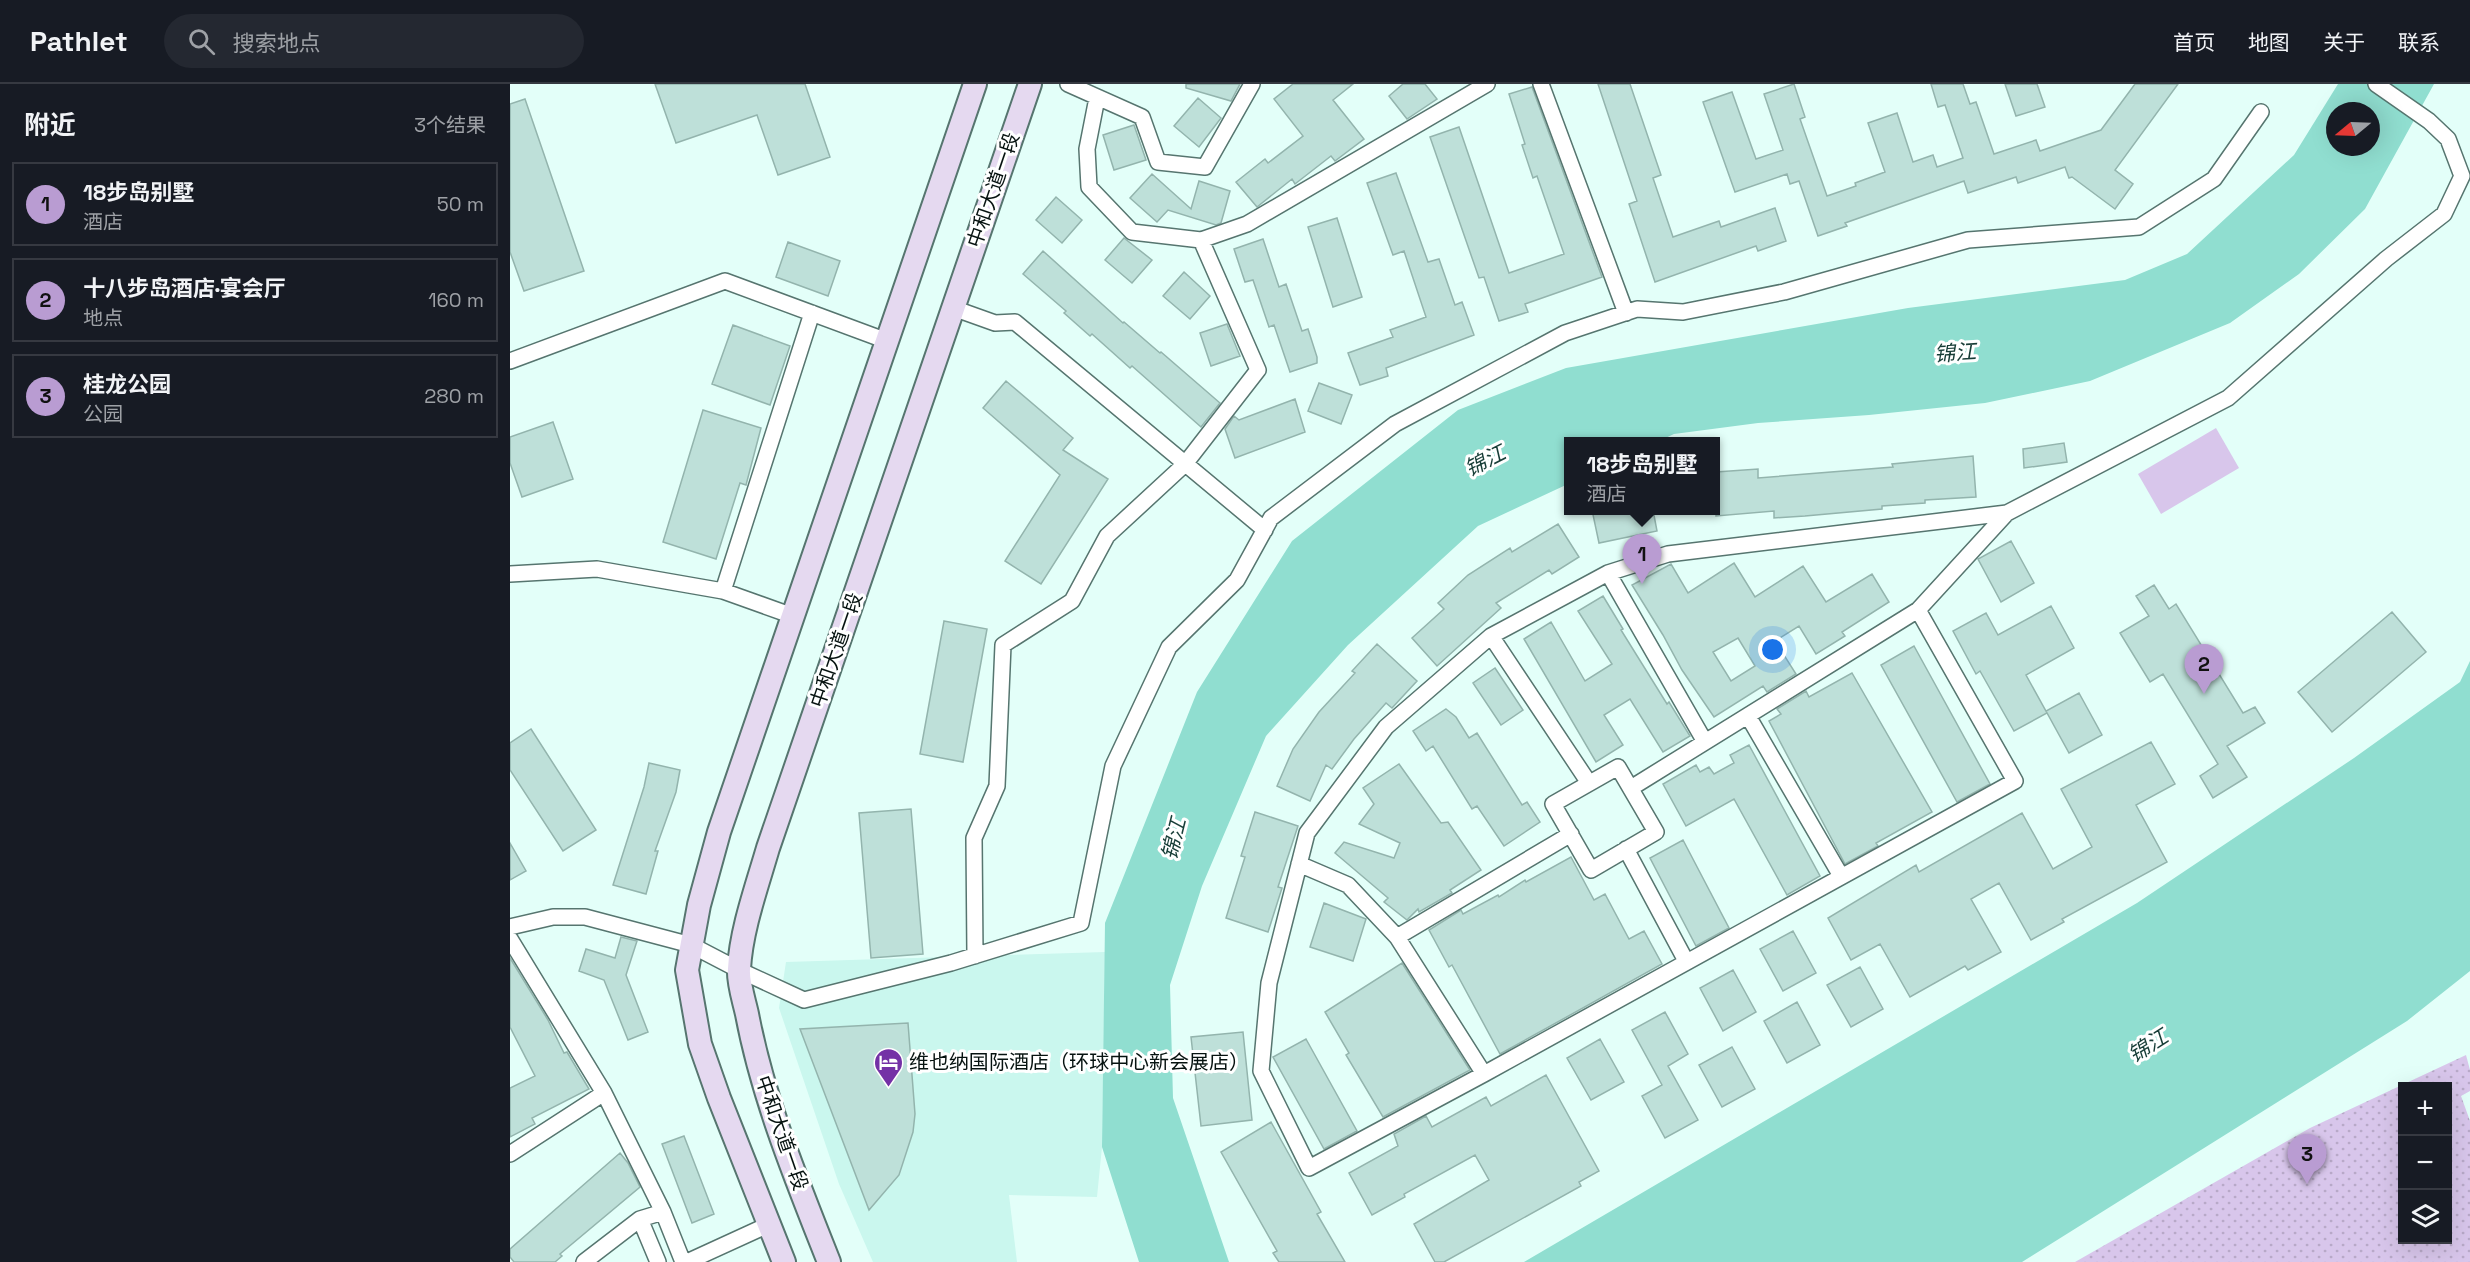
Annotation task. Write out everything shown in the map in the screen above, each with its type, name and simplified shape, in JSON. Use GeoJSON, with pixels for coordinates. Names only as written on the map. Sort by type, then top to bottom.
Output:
{"type":"FeatureCollection","features":[{"type":"Feature","properties":{"kind":"main road"},"geometry":{"type":"LineString","coordinates":[[784,1262],[700,1044],[687,970],[691,945],[699,905],[719,832],[975,84]]}},
{"type":"Feature","properties":{"kind":"main road","name":"中和大道一段"},"geometry":{"type":"LineString","coordinates":[[829,1262],[763,1081],[750,1031],[739,970],[748,917],[768,848],[1030,84]]}},
{"type":"Feature","properties":{"kind":"street"},"geometry":{"type":"LineString","coordinates":[[1068,84],[1142,117],[1158,162],[1205,167],[1252,84]]}},
{"type":"Feature","properties":{"kind":"street"},"geometry":{"type":"LineString","coordinates":[[1097,98],[1087,149],[1089,187],[1132,232],[1201,240],[1247,224],[1486,84]]}},
{"type":"Feature","properties":{"kind":"street"},"geometry":{"type":"LineString","coordinates":[[1541,84],[1626,313]]}},
{"type":"Feature","properties":{"kind":"street"},"geometry":{"type":"LineString","coordinates":[[1630,788],[1918,610],[2007,513],[2228,398],[2386,259],[2444,214],[2462,176],[2448,139],[2429,121],[2376,84]]}},
{"type":"Feature","properties":{"kind":"street"},"geometry":{"type":"LineString","coordinates":[[510,927],[553,916],[585,917],[691,945],[804,1000],[975,956],[1081,923],[1113,766],[1169,647],[1237,580],[1271,518],[1395,424],[1565,333],[1637,309],[1683,312],[1784,292],[1968,240],[2139,227],[2214,178],[2261,112]]}},
{"type":"Feature","properties":{"kind":"street"},"geometry":{"type":"LineString","coordinates":[[975,956],[974,838],[997,786],[1003,645],[1072,601],[1107,536],[1185,464],[1258,370],[1201,240]]}},
{"type":"Feature","properties":{"kind":"street"},"geometry":{"type":"LineString","coordinates":[[510,361],[725,280],[887,341]]}},
{"type":"Feature","properties":{"kind":"street"},"geometry":{"type":"LineString","coordinates":[[953,308],[995,323],[1015,322],[1265,530]]}},
{"type":"Feature","properties":{"kind":"street"},"geometry":{"type":"LineString","coordinates":[[723,591],[812,313]]}},
{"type":"Feature","properties":{"kind":"street"},"geometry":{"type":"LineString","coordinates":[[1918,610],[2014,781],[1484,1074],[1309,1168],[1262,1071],[1269,983],[1307,832],[1386,727],[1491,636],[1608,573],[1668,554],[2007,513]]}},
{"type":"Feature","properties":{"kind":"street"},"geometry":{"type":"LineString","coordinates":[[510,574],[597,569],[723,591],[793,616]]}},
{"type":"Feature","properties":{"kind":"street"},"geometry":{"type":"LineString","coordinates":[[1608,573],[1705,742]]}},
{"type":"Feature","properties":{"kind":"street"},"geometry":{"type":"LineString","coordinates":[[1491,636],[1589,783]]}},
{"type":"Feature","properties":{"kind":"street"},"geometry":{"type":"LineString","coordinates":[[1748,716],[1840,876]]}},
{"type":"Feature","properties":{"kind":"street"},"geometry":{"type":"LineString","coordinates":[[1618,766],[1630,788],[1656,832],[1591,870],[1553,804],[1618,766]]}},
{"type":"Feature","properties":{"kind":"street"},"geometry":{"type":"LineString","coordinates":[[1397,937],[1571,834]]}},
{"type":"Feature","properties":{"kind":"street"},"geometry":{"type":"LineString","coordinates":[[1626,849],[1686,962]]}},
{"type":"Feature","properties":{"kind":"street"},"geometry":{"type":"LineString","coordinates":[[1299,864],[1348,885],[1397,937],[1484,1074]]}},
{"type":"Feature","properties":{"kind":"street"},"geometry":{"type":"LineString","coordinates":[[510,939],[604,1093],[663,1212],[683,1262]]}},
{"type":"Feature","properties":{"kind":"street"},"geometry":{"type":"LineString","coordinates":[[510,1154],[604,1093]]}},
{"type":"Feature","properties":{"kind":"street"},"geometry":{"type":"LineString","coordinates":[[584,1262],[640,1219],[663,1212]]}},
{"type":"Feature","properties":{"kind":"street"},"geometry":{"type":"LineString","coordinates":[[640,1219],[658,1262]]}},
{"type":"Feature","properties":{"kind":"street"},"geometry":{"type":"LineString","coordinates":[[687,1262],[770,1224]]}},
{"type":"Feature","properties":{"kind":"shaded area"},"geometry":{"type":"Polygon","coordinates":[[[2216,428],[2239,468],[2161,514],[2138,474],[2216,428]]]}},
{"type":"Feature","properties":{"kind":"shaded area"},"geometry":{"type":"Polygon","coordinates":[[[1105,952],[1102,1147],[1097,1197],[1009,1195],[1017,1262],[873,1262],[839,1184],[779,1008],[786,962],[1105,952]]]}},
{"type":"Feature","properties":{"kind":"shaded area"},"geometry":{"type":"Polygon","coordinates":[[[2466,1055],[2470,1070],[2470,1091],[2461,1096],[2470,1121],[2470,1262],[2075,1262],[2310,1128],[2398,1087],[2398,1244],[2452,1244],[2452,1082],[2408,1082],[2466,1055]]]}},
{"type":"Feature","properties":{"kind":"water","name":"锦江"},"geometry":{"type":"Polygon","coordinates":[[[2338,84],[2434,84],[2365,209],[2299,274],[2230,323],[2090,381],[1985,403],[1758,423],[1674,434],[1668,437],[1564,437],[1564,486],[1478,526],[1348,645],[1266,736],[1202,886],[1170,985],[1173,1098],[1229,1262],[1139,1262],[1102,1147],[1105,923],[1197,692],[1292,541],[1458,410],[1566,368],[1908,308],[2125,280],[2187,254],[2294,155],[2326,103],[2326,156],[2380,156],[2380,102],[2327,102],[2338,84]]]}},
{"type":"Feature","properties":{"kind":"water","name":"锦江"},"geometry":{"type":"Polygon","coordinates":[[[2470,661],[2470,971],[2407,1021],[2022,1262],[1524,1262],[2137,903],[2354,758],[2460,682],[2470,661]]]}},
{"type":"Feature","properties":{"kind":"building"},"geometry":{"type":"Polygon","coordinates":[[[655,84],[805,84],[830,157],[778,175],[757,115],[676,143],[655,84]]]}},
{"type":"Feature","properties":{"kind":"building"},"geometry":{"type":"Polygon","coordinates":[[[1186,84],[1240,84],[1231,101],[1186,88],[1186,84]]]}},
{"type":"Feature","properties":{"kind":"building"},"geometry":{"type":"Polygon","coordinates":[[[1293,84],[1353,84],[1333,100],[1364,139],[1335,161],[1331,156],[1295,184],[1292,179],[1257,207],[1236,182],[1265,159],[1268,163],[1303,136],[1274,99],[1293,84]]]}},
{"type":"Feature","properties":{"kind":"building"},"geometry":{"type":"Polygon","coordinates":[[[1403,84],[1425,84],[1437,99],[1407,119],[1389,96],[1403,84]]]}},
{"type":"Feature","properties":{"kind":"building"},"geometry":{"type":"Polygon","coordinates":[[[1598,84],[1630,84],[1661,175],[1653,178],[1673,237],[1719,221],[1721,227],[1775,208],[1786,241],[1758,251],[1756,246],[1655,282],[1629,204],[1637,201],[1598,84]]]}},
{"type":"Feature","properties":{"kind":"building"},"geometry":{"type":"Polygon","coordinates":[[[1794,84],[1805,117],[1800,119],[1827,196],[1856,186],[1855,183],[1885,172],[1868,123],[1897,113],[1913,162],[1933,155],[1937,167],[1963,158],[1945,105],[1938,107],[1931,84],[1963,84],[1970,104],[1976,102],[1994,154],[2036,140],[2040,151],[2101,130],[2135,84],[2178,84],[2115,170],[2133,184],[2115,209],[2072,177],[2069,178],[2065,167],[2018,183],[2016,177],[1968,193],[1964,181],[1845,223],[1847,226],[1818,236],[1799,181],[1790,184],[1787,174],[1735,192],[1703,102],[1732,92],[1756,159],[1783,150],[1764,94],[1794,84]]]}},
{"type":"Feature","properties":{"kind":"building"},"geometry":{"type":"Polygon","coordinates":[[[2005,84],[2037,84],[2045,107],[2016,116],[2005,84]]]}},
{"type":"Feature","properties":{"kind":"building"},"geometry":{"type":"Polygon","coordinates":[[[1532,87],[1602,277],[1525,304],[1528,312],[1499,321],[1484,277],[1479,278],[1430,137],[1459,127],[1509,273],[1564,254],[1537,176],[1533,178],[1509,94],[1532,87]]]}},
{"type":"Feature","properties":{"kind":"building"},"geometry":{"type":"Polygon","coordinates":[[[1198,98],[1221,118],[1199,147],[1174,126],[1198,98]]]}},
{"type":"Feature","properties":{"kind":"building"},"geometry":{"type":"Polygon","coordinates":[[[525,99],[584,271],[524,291],[510,252],[510,104],[525,99]]]}},
{"type":"Feature","properties":{"kind":"building"},"geometry":{"type":"Polygon","coordinates":[[[1134,125],[1146,160],[1114,170],[1103,135],[1134,125]]]}},
{"type":"Feature","properties":{"kind":"building"},"geometry":{"type":"Polygon","coordinates":[[[1396,173],[1428,262],[1439,259],[1455,305],[1462,302],[1474,335],[1386,368],[1388,376],[1360,385],[1348,353],[1393,337],[1390,330],[1426,317],[1404,251],[1393,255],[1367,183],[1396,173]]]}},
{"type":"Feature","properties":{"kind":"building"},"geometry":{"type":"Polygon","coordinates":[[[1152,174],[1191,209],[1199,181],[1230,191],[1221,223],[1216,225],[1168,210],[1157,222],[1130,198],[1152,174]]]}},
{"type":"Feature","properties":{"kind":"building"},"geometry":{"type":"Polygon","coordinates":[[[1056,197],[1082,220],[1062,243],[1036,220],[1056,197]]]}},
{"type":"Feature","properties":{"kind":"building"},"geometry":{"type":"Polygon","coordinates":[[[1337,218],[1362,297],[1333,307],[1308,227],[1337,218]]]}},
{"type":"Feature","properties":{"kind":"building"},"geometry":{"type":"Polygon","coordinates":[[[1124,238],[1152,260],[1132,283],[1105,260],[1124,238]]]}},
{"type":"Feature","properties":{"kind":"building"},"geometry":{"type":"Polygon","coordinates":[[[1263,239],[1279,287],[1286,284],[1302,331],[1308,329],[1317,357],[1317,363],[1290,372],[1274,325],[1269,327],[1253,280],[1245,282],[1234,249],[1263,239]]]}},
{"type":"Feature","properties":{"kind":"building"},"geometry":{"type":"Polygon","coordinates":[[[788,242],[840,261],[828,296],[776,277],[788,242]]]}},
{"type":"Feature","properties":{"kind":"building"},"geometry":{"type":"Polygon","coordinates":[[[1043,251],[1123,323],[1161,352],[1220,403],[1201,427],[1132,366],[1130,368],[1092,334],[1090,336],[1064,313],[1066,311],[1023,274],[1043,251]]]}},
{"type":"Feature","properties":{"kind":"building"},"geometry":{"type":"Polygon","coordinates":[[[1184,272],[1210,296],[1190,319],[1163,296],[1184,272]]]}},
{"type":"Feature","properties":{"kind":"building"},"geometry":{"type":"Polygon","coordinates":[[[1227,324],[1240,356],[1211,366],[1200,333],[1227,324]]]}},
{"type":"Feature","properties":{"kind":"building"},"geometry":{"type":"Polygon","coordinates":[[[733,325],[790,346],[770,405],[712,384],[733,325]]]}},
{"type":"Feature","properties":{"kind":"building"},"geometry":{"type":"Polygon","coordinates":[[[1006,381],[1073,438],[1063,450],[1108,479],[1041,584],[1005,561],[1060,475],[983,408],[1006,381]]]}},
{"type":"Feature","properties":{"kind":"building"},"geometry":{"type":"Polygon","coordinates":[[[1319,383],[1352,395],[1341,424],[1308,411],[1319,383]]]}},
{"type":"Feature","properties":{"kind":"building"},"geometry":{"type":"Polygon","coordinates":[[[1295,399],[1305,432],[1235,458],[1225,429],[1234,416],[1239,420],[1295,399]]]}},
{"type":"Feature","properties":{"kind":"building"},"geometry":{"type":"Polygon","coordinates":[[[703,410],[761,428],[746,485],[740,483],[716,559],[663,542],[703,410]]]}},
{"type":"Feature","properties":{"kind":"building"},"geometry":{"type":"Polygon","coordinates":[[[553,422],[573,479],[522,497],[510,463],[510,437],[553,422]]]}},
{"type":"Feature","properties":{"kind":"building"},"geometry":{"type":"Polygon","coordinates":[[[2064,443],[2067,462],[2024,468],[2023,449],[2064,443]]]}},
{"type":"Feature","properties":{"kind":"building"},"geometry":{"type":"Polygon","coordinates":[[[1973,456],[1976,497],[1925,500],[1925,503],[1882,506],[1882,509],[1805,516],[1774,518],[1774,511],[1716,516],[1720,515],[1720,472],[1758,469],[1758,478],[1893,467],[1892,464],[1973,456]]]}},
{"type":"Feature","properties":{"kind":"building"},"geometry":{"type":"Polygon","coordinates":[[[1593,515],[1654,515],[1657,531],[1599,543],[1593,515]]]}},
{"type":"Feature","properties":{"kind":"building"},"geometry":{"type":"Polygon","coordinates":[[[1558,524],[1579,557],[1552,574],[1549,570],[1496,603],[1501,608],[1437,666],[1412,638],[1444,609],[1438,603],[1468,575],[1510,548],[1512,552],[1558,524]]]}},
{"type":"Feature","properties":{"kind":"building"},"geometry":{"type":"Polygon","coordinates":[[[2011,541],[2034,583],[2001,602],[1978,559],[2011,541]]]}},
{"type":"Feature","properties":{"kind":"building"},"geometry":{"type":"Polygon","coordinates":[[[1734,563],[1755,597],[1803,566],[1826,602],[1872,574],[1889,602],[1842,632],[1845,636],[1816,654],[1799,626],[1775,641],[1796,674],[1767,692],[1763,686],[1714,717],[1682,670],[1632,585],[1671,564],[1688,593],[1734,563]],[[1738,638],[1713,652],[1731,681],[1755,666],[1738,638]]]}},
{"type":"Feature","properties":{"kind":"building"},"geometry":{"type":"Polygon","coordinates":[[[2154,585],[2169,609],[2176,604],[2243,713],[2255,707],[2265,723],[2227,746],[2247,777],[2213,798],[2200,776],[2218,764],[2163,674],[2150,682],[2120,633],[2149,616],[2136,596],[2154,585]]]}},
{"type":"Feature","properties":{"kind":"building"},"geometry":{"type":"Polygon","coordinates":[[[1603,596],[1623,629],[1621,630],[1667,704],[1669,702],[1690,736],[1663,752],[1630,699],[1604,715],[1623,745],[1596,762],[1524,639],[1551,622],[1585,681],[1612,664],[1578,611],[1603,596]]]}},
{"type":"Feature","properties":{"kind":"building"},"geometry":{"type":"Polygon","coordinates":[[[2051,606],[2074,648],[2026,675],[2047,713],[2014,731],[1980,671],[1976,674],[1953,631],[1986,613],[1998,635],[2051,606]]]}},
{"type":"Feature","properties":{"kind":"building"},"geometry":{"type":"Polygon","coordinates":[[[2392,612],[2426,652],[2332,732],[2298,692],[2392,612]]]}},
{"type":"Feature","properties":{"kind":"building"},"geometry":{"type":"Polygon","coordinates":[[[944,621],[987,629],[963,762],[920,754],[944,621]]]}},
{"type":"Feature","properties":{"kind":"building"},"geometry":{"type":"Polygon","coordinates":[[[1377,644],[1417,681],[1392,708],[1386,703],[1354,739],[1332,769],[1326,765],[1310,801],[1277,786],[1293,749],[1319,712],[1355,673],[1352,671],[1377,644]]]}},
{"type":"Feature","properties":{"kind":"building"},"geometry":{"type":"Polygon","coordinates":[[[1914,646],[1990,784],[1957,802],[1881,665],[1914,646]]]}},
{"type":"Feature","properties":{"kind":"building"},"geometry":{"type":"Polygon","coordinates":[[[1495,668],[1523,710],[1501,725],[1473,683],[1495,668]]]}},
{"type":"Feature","properties":{"kind":"building"},"geometry":{"type":"Polygon","coordinates":[[[1852,673],[1932,812],[1876,843],[1878,846],[1845,864],[1769,721],[1781,714],[1777,709],[1806,691],[1809,697],[1852,673]]]}},
{"type":"Feature","properties":{"kind":"building"},"geometry":{"type":"Polygon","coordinates":[[[2079,693],[2102,735],[2069,753],[2046,711],[2079,693]]]}},
{"type":"Feature","properties":{"kind":"building"},"geometry":{"type":"Polygon","coordinates":[[[1446,709],[1456,717],[1469,738],[1477,733],[1522,805],[1527,802],[1540,822],[1504,846],[1477,806],[1472,809],[1433,746],[1426,751],[1413,731],[1446,709]]]}},
{"type":"Feature","properties":{"kind":"building"},"geometry":{"type":"Polygon","coordinates":[[[531,729],[596,830],[563,851],[510,770],[510,743],[531,729]]]}},
{"type":"Feature","properties":{"kind":"building"},"geometry":{"type":"Polygon","coordinates":[[[2151,742],[2175,784],[2136,805],[2167,862],[2062,919],[2064,922],[2031,940],[1999,883],[1971,899],[2001,952],[1968,970],[1965,966],[1910,997],[1880,944],[1851,960],[1828,918],[1916,865],[1919,872],[2022,813],[2053,869],[2092,847],[2061,789],[2151,742]]]}},
{"type":"Feature","properties":{"kind":"building"},"geometry":{"type":"Polygon","coordinates":[[[1749,745],[1820,876],[1787,895],[1734,799],[1686,826],[1663,784],[1696,765],[1700,772],[1709,767],[1714,774],[1734,763],[1730,755],[1749,745]]]}},
{"type":"Feature","properties":{"kind":"building"},"geometry":{"type":"Polygon","coordinates":[[[649,763],[680,770],[676,792],[655,851],[658,851],[646,894],[613,885],[644,787],[649,763]]]}},
{"type":"Feature","properties":{"kind":"building"},"geometry":{"type":"Polygon","coordinates":[[[1399,764],[1441,823],[1448,822],[1481,870],[1450,890],[1452,893],[1419,912],[1418,909],[1407,920],[1384,902],[1388,898],[1335,853],[1344,842],[1394,858],[1400,843],[1359,824],[1374,804],[1363,788],[1399,764]]]}},
{"type":"Feature","properties":{"kind":"building"},"geometry":{"type":"Polygon","coordinates":[[[911,809],[923,954],[871,958],[859,813],[911,809]]]}},
{"type":"Feature","properties":{"kind":"building"},"geometry":{"type":"Polygon","coordinates":[[[1255,812],[1298,826],[1278,887],[1282,888],[1268,932],[1226,918],[1245,857],[1241,856],[1255,812]]]}},
{"type":"Feature","properties":{"kind":"building"},"geometry":{"type":"Polygon","coordinates":[[[1683,840],[1729,928],[1696,946],[1650,858],[1683,840]]]}},
{"type":"Feature","properties":{"kind":"building"},"geometry":{"type":"Polygon","coordinates":[[[510,843],[526,871],[510,880],[510,843]]]}},
{"type":"Feature","properties":{"kind":"building"},"geometry":{"type":"Polygon","coordinates":[[[1571,857],[1594,900],[1605,894],[1629,939],[1644,931],[1662,964],[1500,1054],[1452,965],[1449,967],[1429,930],[1461,910],[1463,914],[1498,895],[1499,897],[1525,880],[1526,882],[1571,857]]]}},
{"type":"Feature","properties":{"kind":"building"},"geometry":{"type":"Polygon","coordinates":[[[1324,903],[1366,919],[1353,961],[1310,947],[1324,903]]]}},
{"type":"Feature","properties":{"kind":"building"},"geometry":{"type":"Polygon","coordinates":[[[1793,931],[1816,973],[1783,991],[1760,949],[1793,931]]]}},
{"type":"Feature","properties":{"kind":"building"},"geometry":{"type":"Polygon","coordinates":[[[621,937],[637,941],[626,975],[648,1032],[628,1040],[604,980],[579,971],[586,949],[615,958],[621,937]]]}},
{"type":"Feature","properties":{"kind":"building"},"geometry":{"type":"Polygon","coordinates":[[[510,958],[548,1020],[564,1053],[567,1052],[589,1089],[532,1118],[535,1124],[510,1137],[510,1088],[535,1076],[510,1027],[510,958]]]}},
{"type":"Feature","properties":{"kind":"building"},"geometry":{"type":"Polygon","coordinates":[[[1402,963],[1470,1070],[1383,1117],[1346,1055],[1349,1053],[1325,1012],[1402,963]]]}},
{"type":"Feature","properties":{"kind":"building"},"geometry":{"type":"Polygon","coordinates":[[[1860,967],[1883,1009],[1851,1027],[1827,985],[1860,967]]]}},
{"type":"Feature","properties":{"kind":"building"},"geometry":{"type":"Polygon","coordinates":[[[1733,970],[1756,1012],[1723,1031],[1700,988],[1733,970]]]}},
{"type":"Feature","properties":{"kind":"building"},"geometry":{"type":"Polygon","coordinates":[[[1797,1002],[1820,1045],[1787,1063],[1764,1021],[1797,1002]]]}},
{"type":"Feature","properties":{"kind":"building"},"geometry":{"type":"Polygon","coordinates":[[[1665,1012],[1688,1054],[1668,1066],[1698,1120],[1665,1138],[1642,1096],[1662,1085],[1632,1030],[1665,1012]]]}},
{"type":"Feature","properties":{"kind":"building"},"geometry":{"type":"Polygon","coordinates":[[[908,1023],[915,1114],[913,1132],[899,1175],[869,1210],[800,1029],[908,1023]]]}},
{"type":"Feature","properties":{"kind":"building"},"geometry":{"type":"Polygon","coordinates":[[[1243,1032],[1252,1120],[1201,1126],[1191,1037],[1243,1032]]]}},
{"type":"Feature","properties":{"kind":"building"},"geometry":{"type":"Polygon","coordinates":[[[1306,1039],[1357,1131],[1324,1149],[1273,1057],[1306,1039]]]}},
{"type":"Feature","properties":{"kind":"building"},"geometry":{"type":"Polygon","coordinates":[[[1600,1039],[1624,1082],[1591,1100],[1567,1058],[1600,1039]]]}},
{"type":"Feature","properties":{"kind":"building"},"geometry":{"type":"Polygon","coordinates":[[[1732,1047],[1755,1089],[1722,1107],[1699,1065],[1732,1047]]]}},
{"type":"Feature","properties":{"kind":"building"},"geometry":{"type":"Polygon","coordinates":[[[1546,1075],[1599,1171],[1579,1182],[1581,1186],[1444,1262],[1435,1262],[1414,1224],[1489,1180],[1475,1155],[1404,1194],[1405,1197],[1372,1215],[1349,1173],[1398,1146],[1394,1134],[1426,1116],[1432,1127],[1486,1097],[1491,1106],[1546,1075]]]}},
{"type":"Feature","properties":{"kind":"building"},"geometry":{"type":"Polygon","coordinates":[[[1271,1122],[1321,1212],[1317,1214],[1345,1262],[1279,1262],[1273,1253],[1277,1251],[1221,1152],[1271,1122]]]}},
{"type":"Feature","properties":{"kind":"building"},"geometry":{"type":"Polygon","coordinates":[[[684,1136],[714,1214],[692,1223],[662,1144],[684,1136]]]}},
{"type":"Feature","properties":{"kind":"building"},"geometry":{"type":"Polygon","coordinates":[[[620,1153],[628,1163],[640,1187],[560,1254],[562,1256],[555,1262],[514,1262],[510,1257],[510,1249],[620,1153]]]}},
{"type":"Feature","properties":{"kind":"place","name":"18步岛别墅"},"geometry":{"type":"Point","coordinates":[1642,584]}},
{"type":"Feature","properties":{"kind":"place","name":"十八步岛酒店·宴会厅"},"geometry":{"type":"Point","coordinates":[2204,694]}},
{"type":"Feature","properties":{"kind":"place","name":"维也纳国际酒店（环球中心新会展店）"},"geometry":{"type":"Point","coordinates":[888,1088]}},
{"type":"Feature","properties":{"kind":"place","name":"桂龙公园"},"geometry":{"type":"Point","coordinates":[2307,1184]}}]}
